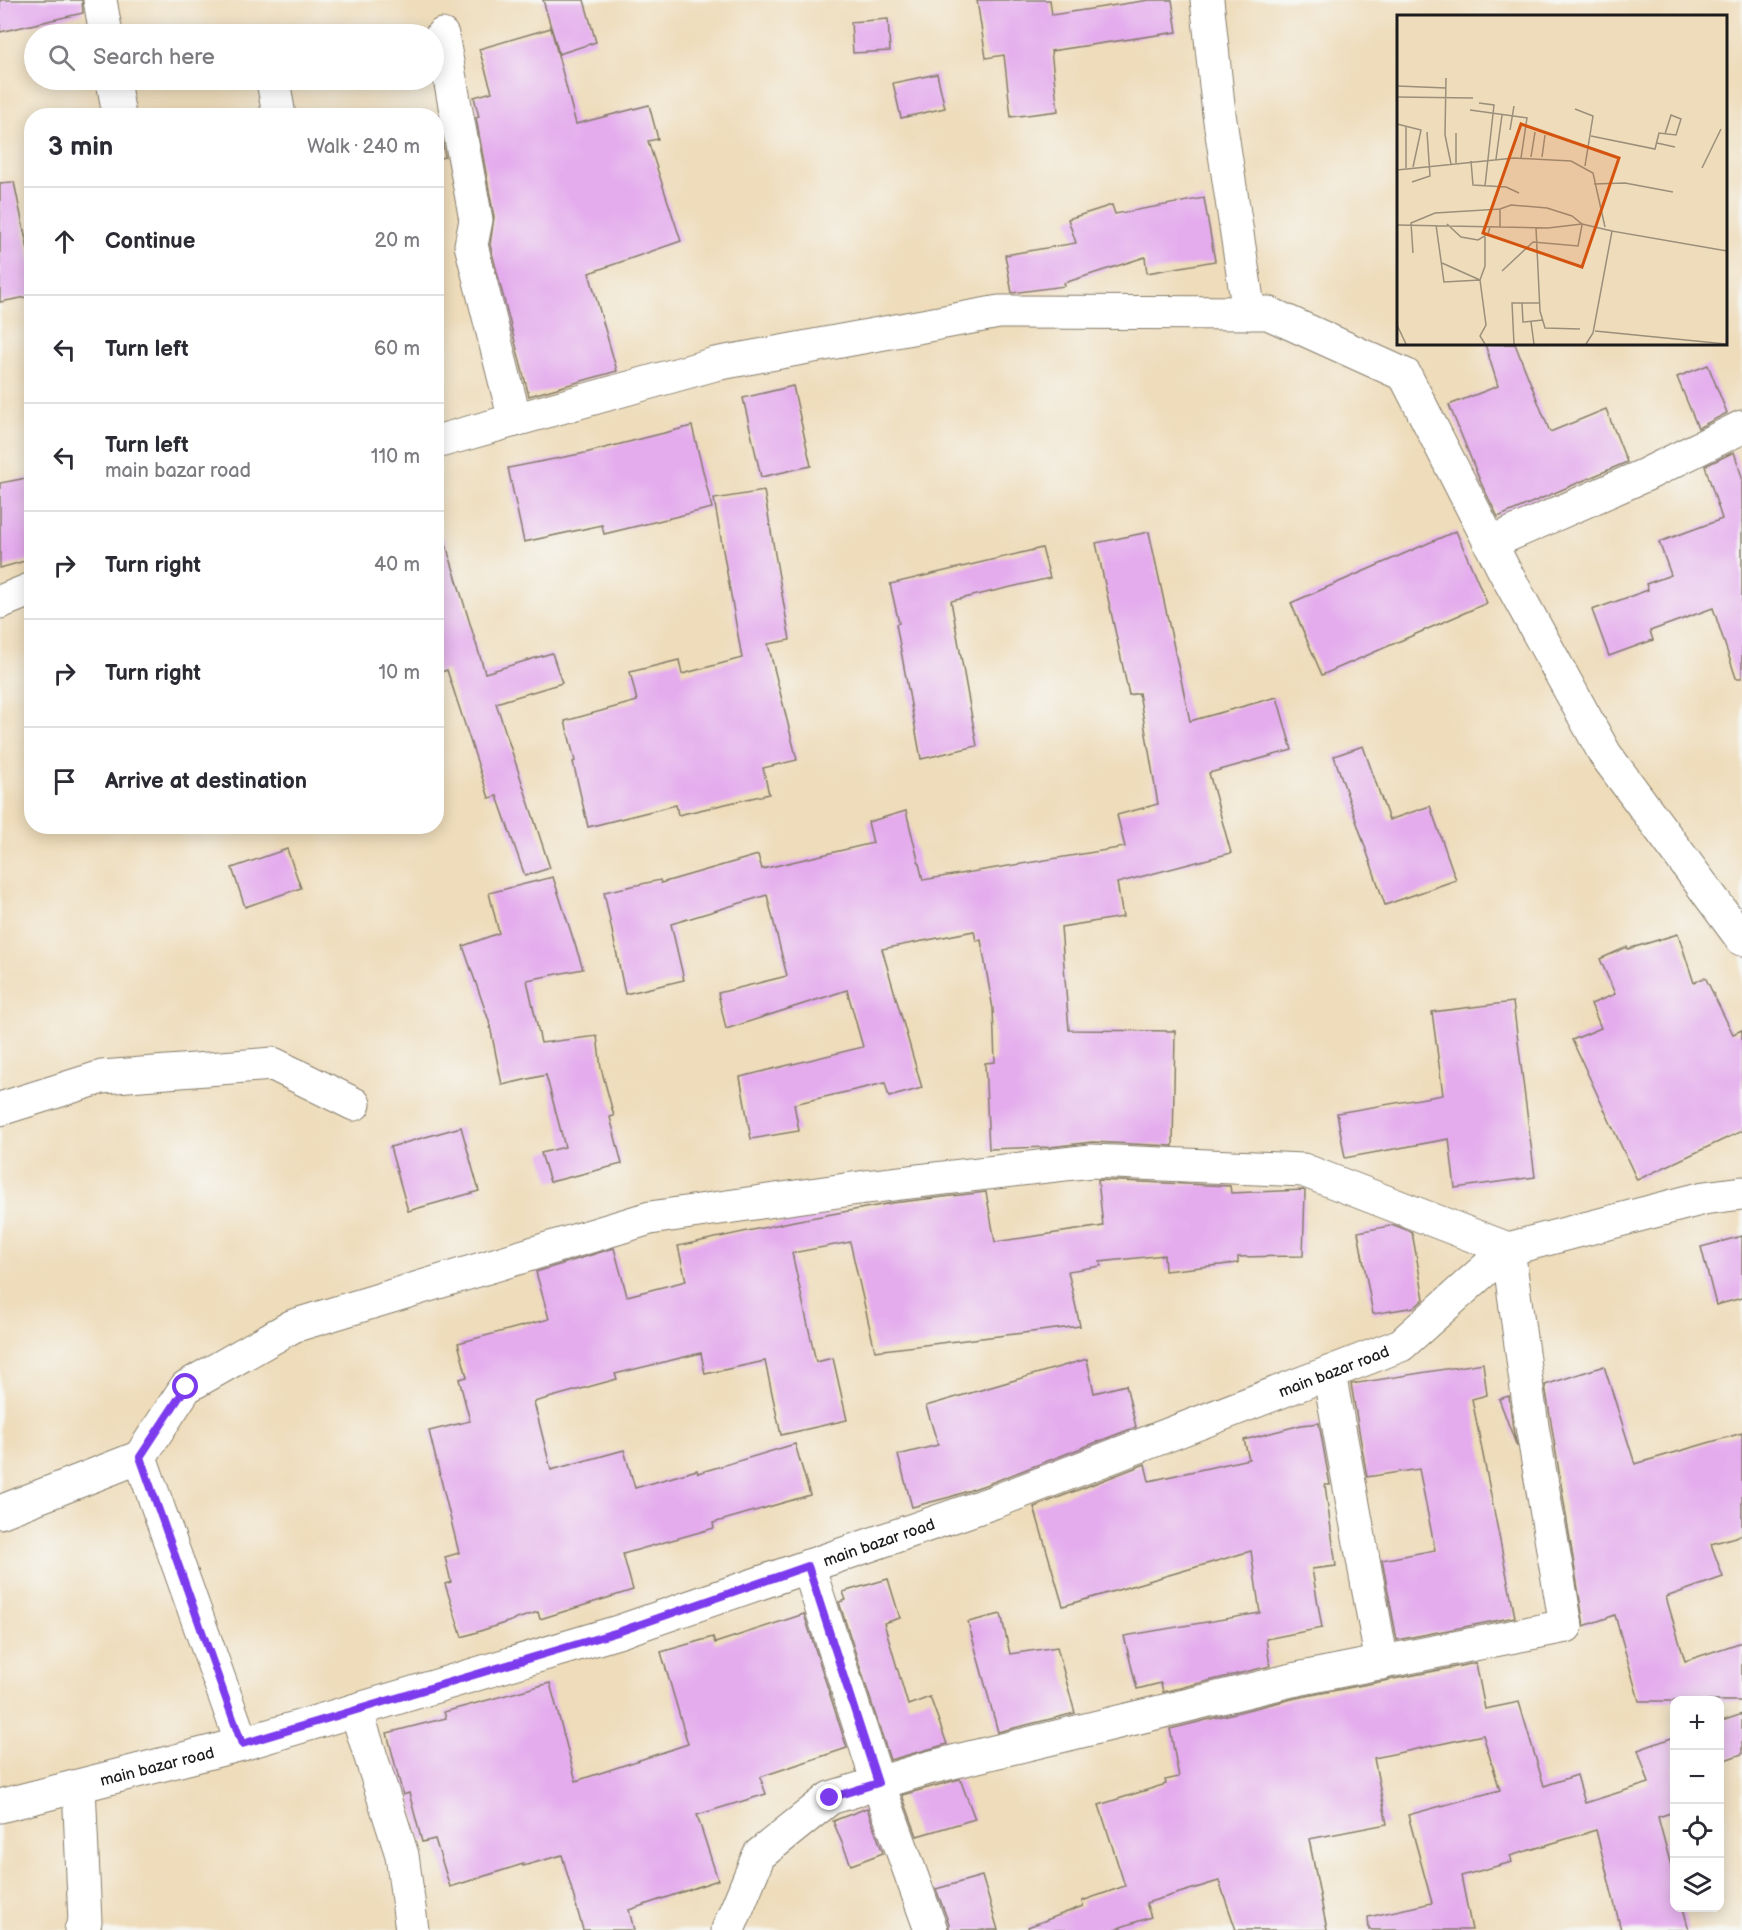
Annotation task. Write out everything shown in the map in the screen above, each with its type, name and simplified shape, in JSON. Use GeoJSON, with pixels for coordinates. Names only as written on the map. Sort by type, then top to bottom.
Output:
{"type":"FeatureCollection","features":[{"type":"Feature","properties":{"kind":"street"},"geometry":{"type":"LineString","coordinates":[[100,0],[104,24]]}},
{"type":"Feature","properties":{"kind":"street"},"geometry":{"type":"LineString","coordinates":[[1207,0],[1219,114],[1249,313]]}},
{"type":"Feature","properties":{"kind":"street"},"geometry":{"type":"LineString","coordinates":[[444,46],[476,220],[471,245],[515,420]]}},
{"type":"Feature","properties":{"kind":"street"},"geometry":{"type":"LineString","coordinates":[[115,90],[118,108]]}},
{"type":"Feature","properties":{"kind":"street"},"geometry":{"type":"LineString","coordinates":[[275,90],[278,108]]}},
{"type":"Feature","properties":{"kind":"street"},"geometry":{"type":"LineString","coordinates":[[444,440],[715,364],[999,312],[1268,312],[1405,375],[1490,543],[1605,754],[1742,939]]}},
{"type":"Feature","properties":{"kind":"street"},"geometry":{"type":"LineString","coordinates":[[1490,543],[1645,475],[1742,427]]}},
{"type":"Feature","properties":{"kind":"street"},"geometry":{"type":"LineString","coordinates":[[0,602],[24,592]]}},
{"type":"Feature","properties":{"kind":"street"},"geometry":{"type":"LineString","coordinates":[[0,1109],[102,1077],[273,1064],[354,1104]]}},
{"type":"Feature","properties":{"kind":"street"},"geometry":{"type":"LineString","coordinates":[[0,1512],[140,1457],[186,1387],[293,1326],[650,1218],[866,1187],[1091,1161],[1303,1170],[1508,1249],[1704,1198],[1742,1193]]}},
{"type":"Feature","properties":{"kind":"street"},"geometry":{"type":"LineString","coordinates":[[728,1930],[759,1855],[830,1798],[928,1768],[1269,1685],[1566,1626],[1532,1426],[1508,1249]]}},
{"type":"Feature","properties":{"kind":"street","name":"main bazar road"},"geometry":{"type":"LineString","coordinates":[[0,1806],[242,1744],[618,1632],[994,1502],[1401,1345],[1508,1249]]}},
{"type":"Feature","properties":{"kind":"street"},"geometry":{"type":"LineString","coordinates":[[1329,1373],[1382,1663]]}},
{"type":"Feature","properties":{"kind":"street"},"geometry":{"type":"LineString","coordinates":[[140,1457],[242,1744]]}},
{"type":"Feature","properties":{"kind":"street"},"geometry":{"type":"LineString","coordinates":[[808,1566],[878,1783],[931,1930]]}},
{"type":"Feature","properties":{"kind":"street"},"geometry":{"type":"LineString","coordinates":[[356,1710],[402,1855],[412,1930]]}},
{"type":"Feature","properties":{"kind":"street"},"geometry":{"type":"LineString","coordinates":[[79,1786],[86,1922],[81,1930]]}},
{"type":"Feature","properties":{"kind":"building"},"geometry":{"type":"Polygon","coordinates":[[[0,0],[82,0],[83,13],[35,24],[24,24],[24,27],[0,32],[0,0]]]}},
{"type":"Feature","properties":{"kind":"building"},"geometry":{"type":"Polygon","coordinates":[[[543,0],[584,0],[596,42],[559,54],[543,0]]]}},
{"type":"Feature","properties":{"kind":"building"},"geometry":{"type":"Polygon","coordinates":[[[977,0],[1050,0],[1052,15],[1149,0],[1172,0],[1177,32],[1051,51],[1058,111],[1011,117],[1004,55],[986,58],[977,0]]]}},
{"type":"Feature","properties":{"kind":"building"},"geometry":{"type":"Polygon","coordinates":[[[888,19],[890,51],[853,53],[851,22],[888,19]]]}},
{"type":"Feature","properties":{"kind":"building"},"geometry":{"type":"Polygon","coordinates":[[[551,28],[576,124],[649,105],[658,139],[648,141],[681,241],[589,273],[617,371],[529,396],[490,245],[494,217],[474,97],[492,92],[479,49],[551,28]]]}},
{"type":"Feature","properties":{"kind":"building"},"geometry":{"type":"Polygon","coordinates":[[[937,74],[945,108],[901,118],[893,83],[937,74]]]}},
{"type":"Feature","properties":{"kind":"building"},"geometry":{"type":"Polygon","coordinates":[[[14,182],[24,230],[24,298],[0,302],[0,183],[14,182]]]}},
{"type":"Feature","properties":{"kind":"building"},"geometry":{"type":"Polygon","coordinates":[[[1204,198],[1215,261],[1147,273],[1145,257],[1064,283],[1065,286],[1012,293],[1005,255],[1076,243],[1068,219],[1112,205],[1115,214],[1204,198]]]}},
{"type":"Feature","properties":{"kind":"building"},"geometry":{"type":"Polygon","coordinates":[[[1485,345],[1515,345],[1550,432],[1606,409],[1627,462],[1498,517],[1481,483],[1449,405],[1498,386],[1485,345]]]}},
{"type":"Feature","properties":{"kind":"building"},"geometry":{"type":"Polygon","coordinates":[[[1708,365],[1727,413],[1698,428],[1677,377],[1708,365]]]}},
{"type":"Feature","properties":{"kind":"building"},"geometry":{"type":"Polygon","coordinates":[[[793,386],[811,466],[761,477],[743,398],[793,386]]]}},
{"type":"Feature","properties":{"kind":"building"},"geometry":{"type":"Polygon","coordinates":[[[692,426],[712,508],[604,534],[602,525],[524,542],[508,468],[585,453],[692,426]]]}},
{"type":"Feature","properties":{"kind":"building"},"geometry":{"type":"Polygon","coordinates":[[[1734,452],[1742,477],[1742,678],[1736,678],[1713,608],[1650,631],[1653,640],[1609,656],[1592,610],[1648,590],[1646,584],[1671,575],[1659,542],[1722,519],[1705,466],[1734,452]]]}},
{"type":"Feature","properties":{"kind":"building"},"geometry":{"type":"Polygon","coordinates":[[[24,478],[24,561],[0,568],[0,483],[24,478]]]}},
{"type":"Feature","properties":{"kind":"building"},"geometry":{"type":"Polygon","coordinates":[[[764,491],[790,640],[768,644],[797,760],[763,768],[769,794],[678,815],[676,805],[588,827],[565,721],[637,701],[630,672],[679,660],[682,674],[742,658],[714,499],[764,491]]]}},
{"type":"Feature","properties":{"kind":"building"},"geometry":{"type":"Polygon","coordinates":[[[1456,531],[1487,603],[1322,675],[1291,603],[1456,531]]]}},
{"type":"Feature","properties":{"kind":"building"},"geometry":{"type":"Polygon","coordinates":[[[1149,532],[1190,721],[1277,697],[1292,750],[1209,773],[1231,853],[1117,883],[1123,917],[1061,927],[1069,1030],[1175,1031],[1173,1146],[1092,1142],[1050,1147],[989,1149],[985,1063],[995,1062],[993,1009],[981,940],[976,941],[974,931],[882,949],[922,1088],[889,1097],[885,1083],[794,1104],[799,1131],[751,1139],[740,1077],[863,1047],[847,990],[726,1029],[718,993],[787,976],[767,895],[671,924],[684,980],[625,994],[604,892],[660,880],[661,883],[758,855],[762,869],[873,843],[868,822],[906,811],[923,880],[1125,847],[1117,815],[1158,804],[1139,693],[1129,695],[1096,543],[1149,532]]]}},
{"type":"Feature","properties":{"kind":"building"},"geometry":{"type":"Polygon","coordinates":[[[444,538],[485,673],[552,653],[562,683],[496,703],[550,868],[525,876],[497,796],[489,798],[447,670],[444,671],[444,538]]]}},
{"type":"Feature","properties":{"kind":"building"},"geometry":{"type":"Polygon","coordinates":[[[1042,548],[1050,578],[951,601],[977,746],[921,759],[896,624],[899,623],[890,584],[1042,548]]]}},
{"type":"Feature","properties":{"kind":"building"},"geometry":{"type":"Polygon","coordinates":[[[1363,746],[1389,820],[1430,806],[1456,880],[1385,905],[1334,756],[1363,746]]]}},
{"type":"Feature","properties":{"kind":"building"},"geometry":{"type":"Polygon","coordinates":[[[287,849],[301,888],[245,907],[232,868],[287,849]]]}},
{"type":"Feature","properties":{"kind":"building"},"geometry":{"type":"Polygon","coordinates":[[[553,877],[583,969],[527,980],[541,1043],[597,1036],[601,1068],[614,1116],[610,1117],[622,1164],[550,1182],[541,1153],[565,1147],[546,1075],[502,1085],[489,1021],[463,946],[499,933],[489,893],[553,877]]]}},
{"type":"Feature","properties":{"kind":"building"},"geometry":{"type":"Polygon","coordinates":[[[1678,934],[1694,983],[1705,977],[1733,1034],[1742,1030],[1742,1131],[1637,1180],[1572,1040],[1601,1028],[1591,1004],[1615,994],[1600,959],[1627,947],[1628,949],[1678,934]]]}},
{"type":"Feature","properties":{"kind":"building"},"geometry":{"type":"Polygon","coordinates":[[[1513,1002],[1535,1177],[1455,1188],[1449,1139],[1345,1158],[1337,1113],[1443,1095],[1432,1012],[1513,1002]]]}},
{"type":"Feature","properties":{"kind":"building"},"geometry":{"type":"Polygon","coordinates":[[[461,1127],[479,1191],[408,1211],[390,1147],[461,1127]]]}},
{"type":"Feature","properties":{"kind":"building"},"geometry":{"type":"Polygon","coordinates":[[[1098,1180],[1230,1186],[1231,1193],[1303,1190],[1305,1191],[1303,1256],[1238,1257],[1238,1263],[1165,1271],[1164,1255],[1100,1262],[1101,1266],[1068,1271],[1080,1326],[875,1351],[850,1242],[792,1253],[816,1362],[833,1358],[847,1420],[781,1435],[765,1361],[705,1374],[701,1353],[615,1374],[617,1379],[534,1402],[551,1470],[624,1450],[635,1488],[697,1470],[698,1473],[795,1444],[810,1495],[713,1523],[714,1528],[623,1554],[633,1590],[540,1619],[538,1612],[462,1637],[445,1584],[451,1582],[445,1557],[459,1553],[429,1431],[470,1421],[459,1379],[467,1377],[458,1343],[549,1319],[536,1272],[614,1248],[627,1296],[686,1281],[678,1246],[892,1203],[986,1192],[995,1242],[1103,1226],[1098,1180]]]}},
{"type":"Feature","properties":{"kind":"building"},"geometry":{"type":"Polygon","coordinates":[[[1394,1225],[1412,1232],[1424,1299],[1415,1307],[1373,1314],[1358,1232],[1394,1225]]]}},
{"type":"Feature","properties":{"kind":"building"},"geometry":{"type":"Polygon","coordinates":[[[1742,1236],[1742,1298],[1716,1305],[1701,1247],[1742,1236]]]}},
{"type":"Feature","properties":{"kind":"building"},"geometry":{"type":"Polygon","coordinates":[[[1087,1359],[1094,1393],[1126,1385],[1136,1427],[988,1484],[912,1507],[898,1455],[938,1445],[926,1406],[1087,1359]]]}},
{"type":"Feature","properties":{"kind":"building"},"geometry":{"type":"Polygon","coordinates":[[[1483,1363],[1487,1395],[1472,1399],[1515,1617],[1397,1640],[1382,1560],[1435,1550],[1419,1469],[1367,1477],[1351,1384],[1483,1363]]]}},
{"type":"Feature","properties":{"kind":"building"},"geometry":{"type":"Polygon","coordinates":[[[1604,1366],[1635,1464],[1742,1433],[1742,1535],[1711,1544],[1723,1577],[1666,1597],[1685,1661],[1742,1642],[1742,1701],[1724,1701],[1724,1696],[1670,1696],[1670,1701],[1639,1701],[1615,1615],[1584,1626],[1545,1385],[1604,1366]]]}},
{"type":"Feature","properties":{"kind":"building"},"geometry":{"type":"Polygon","coordinates":[[[1509,1396],[1513,1429],[1517,1447],[1499,1399],[1509,1396]]]}},
{"type":"Feature","properties":{"kind":"building"},"geometry":{"type":"Polygon","coordinates":[[[1319,1423],[1330,1485],[1325,1485],[1336,1566],[1312,1569],[1322,1628],[1266,1639],[1270,1666],[1163,1692],[1161,1683],[1137,1689],[1124,1636],[1260,1613],[1251,1551],[1063,1606],[1034,1507],[1145,1464],[1149,1481],[1249,1459],[1244,1440],[1301,1425],[1319,1423]]]}},
{"type":"Feature","properties":{"kind":"building"},"geometry":{"type":"Polygon","coordinates":[[[888,1579],[900,1618],[884,1623],[908,1705],[930,1697],[947,1744],[890,1760],[839,1602],[846,1600],[843,1592],[888,1579]]]}},
{"type":"Feature","properties":{"kind":"building"},"geometry":{"type":"Polygon","coordinates":[[[804,1614],[847,1748],[760,1777],[766,1794],[697,1815],[718,1880],[629,1910],[634,1930],[583,1930],[562,1855],[523,1866],[523,1864],[450,1887],[435,1839],[422,1842],[409,1793],[403,1795],[387,1733],[446,1718],[444,1712],[550,1683],[576,1781],[688,1744],[661,1652],[713,1637],[715,1643],[804,1614]]]}},
{"type":"Feature","properties":{"kind":"building"},"geometry":{"type":"Polygon","coordinates":[[[1001,1614],[1010,1654],[1057,1647],[1075,1713],[998,1732],[968,1622],[1001,1614]]]}},
{"type":"Feature","properties":{"kind":"building"},"geometry":{"type":"Polygon","coordinates":[[[1476,1663],[1485,1709],[1519,1702],[1544,1786],[1577,1775],[1585,1803],[1649,1783],[1638,1750],[1670,1738],[1670,1813],[1658,1817],[1670,1862],[1670,1912],[1684,1912],[1689,1930],[1621,1930],[1596,1830],[1510,1856],[1512,1862],[1461,1876],[1472,1930],[1369,1930],[1368,1917],[1432,1903],[1408,1815],[1500,1790],[1483,1735],[1374,1758],[1387,1824],[1309,1839],[1327,1930],[1236,1930],[1219,1881],[1146,1903],[1151,1917],[1112,1930],[1029,1930],[1028,1927],[1083,1906],[1082,1901],[1125,1886],[1099,1805],[1166,1784],[1165,1780],[1179,1777],[1170,1729],[1296,1698],[1476,1663]]]}},
{"type":"Feature","properties":{"kind":"building"},"geometry":{"type":"Polygon","coordinates":[[[1742,1714],[1742,1754],[1724,1760],[1724,1750],[1724,1720],[1742,1714]]]}},
{"type":"Feature","properties":{"kind":"building"},"geometry":{"type":"Polygon","coordinates":[[[960,1779],[975,1819],[917,1836],[902,1795],[960,1779]]]}},
{"type":"Feature","properties":{"kind":"building"},"geometry":{"type":"Polygon","coordinates":[[[867,1808],[883,1853],[851,1865],[833,1821],[867,1808]]]}},
{"type":"Feature","properties":{"kind":"building"},"geometry":{"type":"Polygon","coordinates":[[[982,1876],[998,1930],[949,1930],[949,1924],[936,1889],[982,1876]]]}},
{"type":"Feature","properties":{"kind":"route"},"geometry":{"type":"LineString","coordinates":[[186,1387],[140,1457],[242,1744],[618,1632],[808,1566],[878,1783],[830,1798]]}}]}
